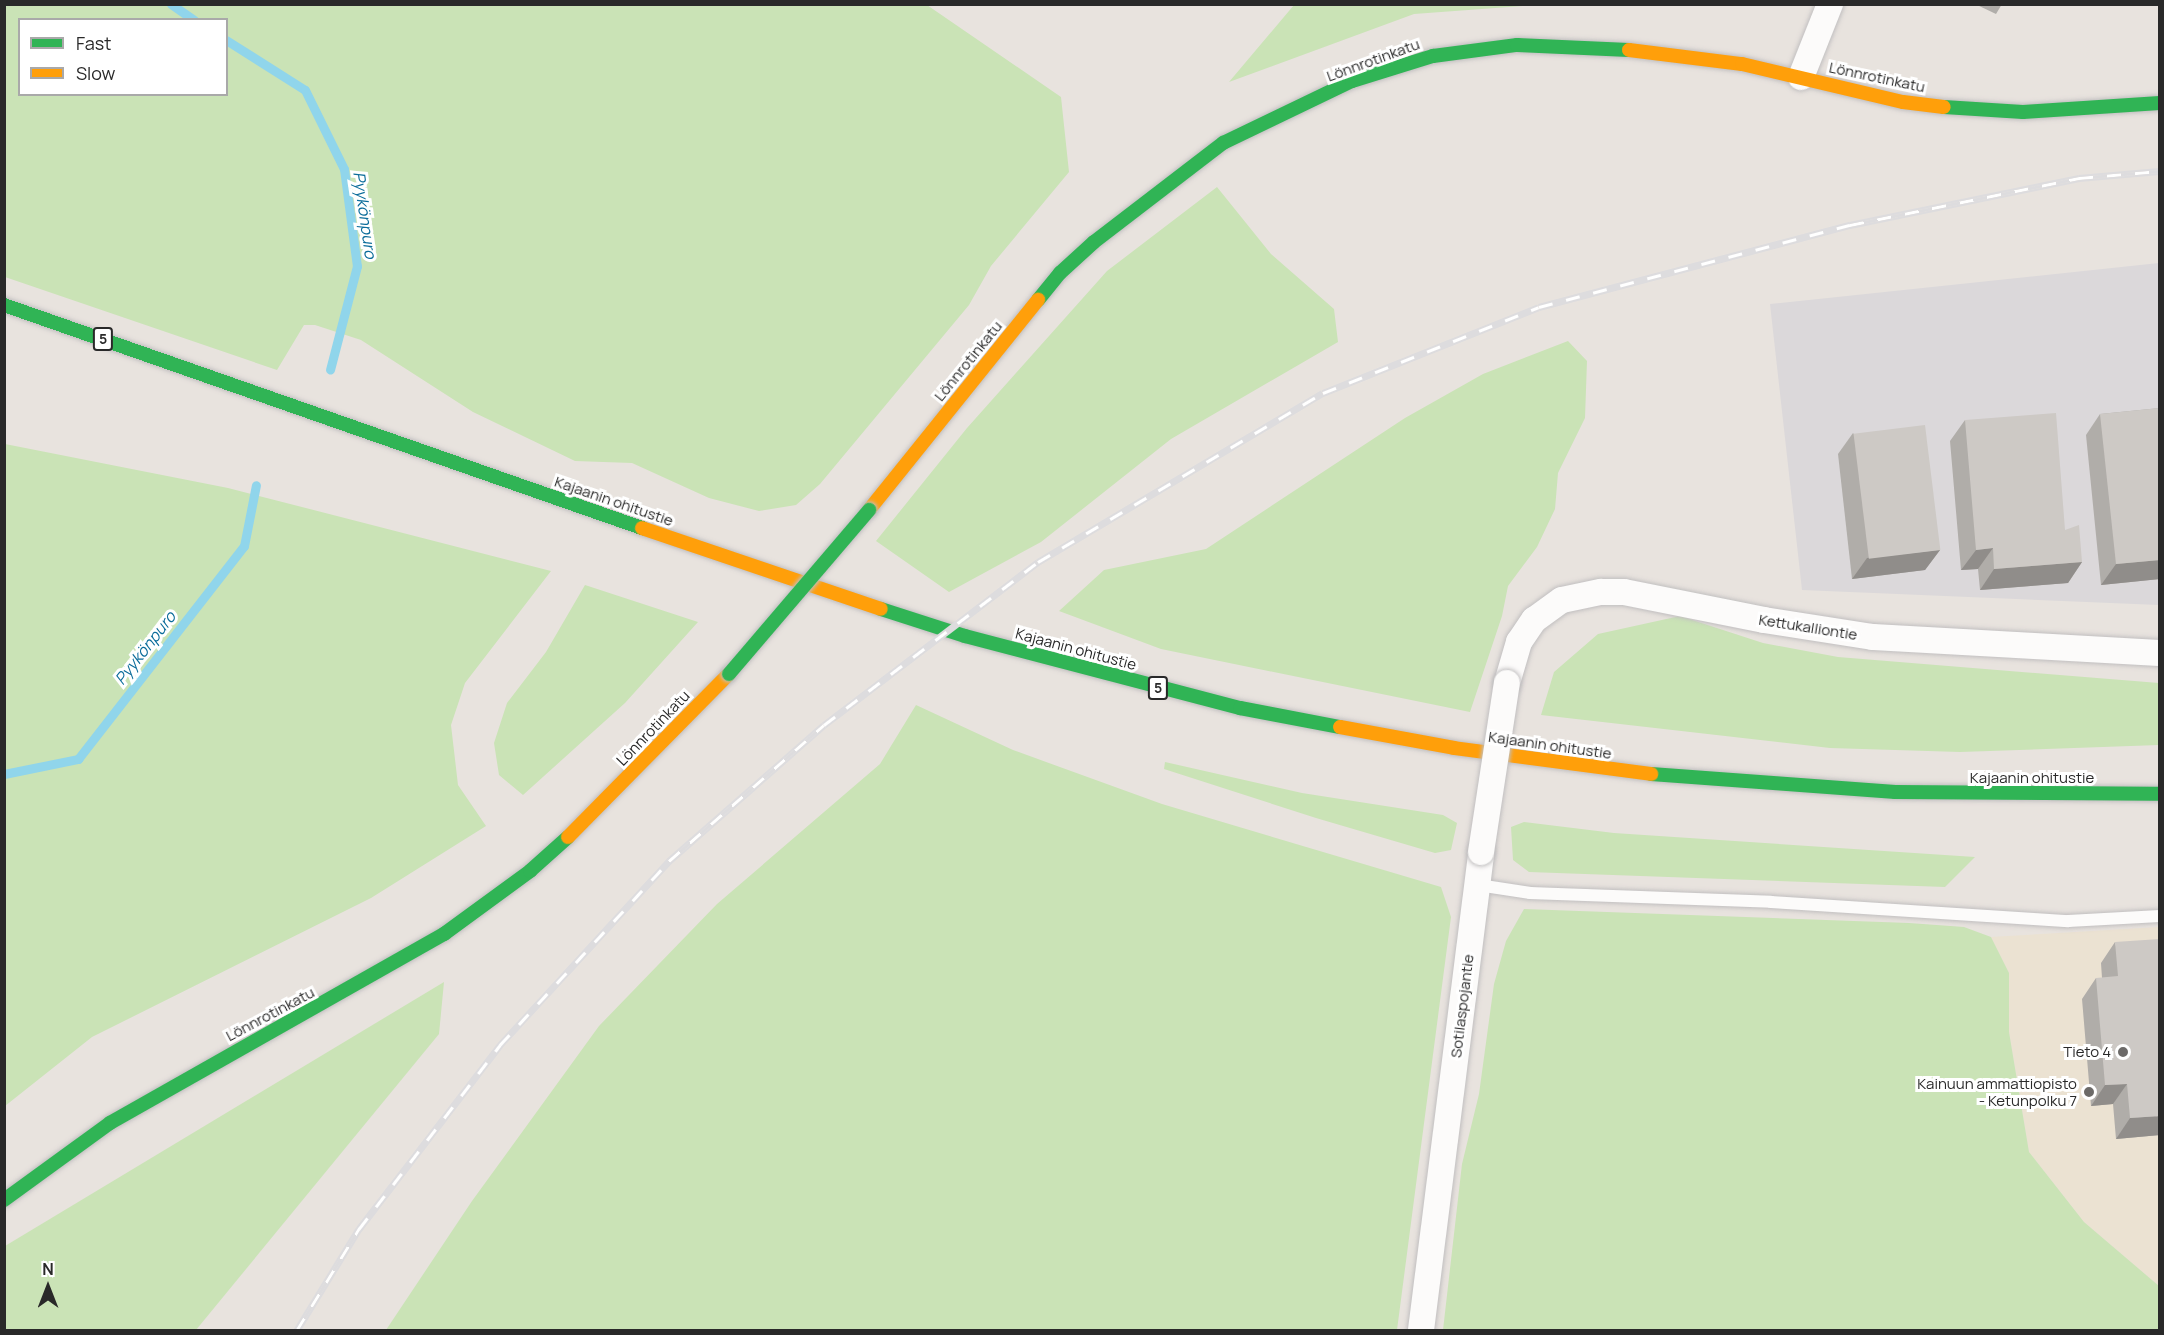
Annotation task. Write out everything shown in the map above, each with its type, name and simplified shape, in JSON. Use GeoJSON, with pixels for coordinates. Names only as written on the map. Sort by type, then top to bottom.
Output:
{"type":"FeatureCollection","features":[{"type":"Feature","properties":{"kind":"main road","name":"Lönnrotinkatu"},"geometry":{"type":"LineString","coordinates":[[4,1200],[110,1124],[170,1087],[349,991],[444,934],[530,871],[592,814],[729,674],[869,510],[1060,273],[1094,242],[1223,143],[1352,81],[1433,56],[1517,45],[1660,51],[1801,77],[1903,102],[1964,110],[2023,112],[2160,103]]}},
{"type":"Feature","properties":{"kind":"main road","name":"Kajaanin ohitustie"},"geometry":{"type":"LineString","coordinates":[[5,306],[726,557],[965,636],[1240,708],[1454,748],[1617,771],[1895,792],[2160,795]]}},
{"type":"Feature","properties":{"kind":"street"},"geometry":{"type":"LineString","coordinates":[[1801,77],[1830,4]]}},
{"type":"Feature","properties":{"kind":"street","name":"Kettukalliontie"},"geometry":{"type":"LineString","coordinates":[[1507,683],[1519,642],[1534,620],[1562,600],[1601,592],[1624,592],[1764,620],[1873,637],[2160,653]]}},
{"type":"Feature","properties":{"kind":"street","name":"Sotilaspojantie"},"geometry":{"type":"LineString","coordinates":[[1421,1330],[1481,852],[1507,683]]}},
{"type":"Feature","properties":{"kind":"lane"},"geometry":{"type":"LineString","coordinates":[[1478,885],[1530,893],[1771,902],[2068,921],[2160,916]]}},
{"type":"Feature","properties":{"kind":"shaded area"},"geometry":{"type":"Polygon","coordinates":[[[2159,263],[2159,605],[1802,590],[1770,304],[2159,263]]]}},
{"type":"Feature","properties":{"kind":"shaded area","name":"Kainuun ammattiopisto - Ketunpolku 7"},"geometry":{"type":"Polygon","coordinates":[[[2159,927],[2159,1286],[2084,1222],[2029,1152],[2009,1032],[2009,973],[1991,937],[2159,927]]]}},
{"type":"Feature","properties":{"kind":"green space"},"geometry":{"type":"Polygon","coordinates":[[[5,4],[927,5],[1061,97],[1069,172],[991,266],[969,305],[820,484],[796,505],[759,511],[709,498],[632,463],[575,461],[473,412],[361,340],[315,325],[304,325],[277,370],[5,277],[5,4]]]}},
{"type":"Feature","properties":{"kind":"green space"},"geometry":{"type":"Polygon","coordinates":[[[1294,5],[1535,5],[1414,14],[1229,82],[1294,5]]]}},
{"type":"Feature","properties":{"kind":"green space"},"geometry":{"type":"Polygon","coordinates":[[[1217,187],[1271,254],[1334,309],[1338,342],[1171,439],[1041,542],[949,592],[876,541],[967,428],[1107,271],[1217,187]]]}},
{"type":"Feature","properties":{"kind":"green space"},"geometry":{"type":"Polygon","coordinates":[[[1568,341],[1587,361],[1585,418],[1558,473],[1555,509],[1537,547],[1508,586],[1502,616],[1470,712],[1161,649],[1059,611],[1104,570],[1206,549],[1405,418],[1483,374],[1568,341]]]}},
{"type":"Feature","properties":{"kind":"green space"},"geometry":{"type":"Polygon","coordinates":[[[5,444],[228,488],[551,571],[465,683],[451,725],[458,785],[486,826],[371,898],[92,1037],[5,1106],[5,444]]]}},
{"type":"Feature","properties":{"kind":"green space"},"geometry":{"type":"Polygon","coordinates":[[[585,585],[698,622],[625,703],[523,795],[499,775],[494,743],[507,703],[546,652],[585,585]]]}},
{"type":"Feature","properties":{"kind":"green space"},"geometry":{"type":"Polygon","coordinates":[[[1680,616],[1763,643],[1838,657],[2159,683],[2159,745],[1960,752],[1830,748],[1541,715],[1554,672],[1598,634],[1680,616]]]}},
{"type":"Feature","properties":{"kind":"green space"},"geometry":{"type":"Polygon","coordinates":[[[916,705],[1013,750],[1162,804],[1441,887],[1451,917],[1397,1330],[386,1330],[472,1201],[599,1026],[717,904],[880,764],[916,705]]]}},
{"type":"Feature","properties":{"kind":"green space"},"geometry":{"type":"Polygon","coordinates":[[[1165,762],[1302,793],[1443,815],[1457,823],[1451,850],[1435,853],[1316,818],[1164,769],[1165,762]]]}},
{"type":"Feature","properties":{"kind":"green space"},"geometry":{"type":"Polygon","coordinates":[[[1524,822],[1614,833],[1975,857],[1945,887],[1529,872],[1513,860],[1511,827],[1524,822]]]}},
{"type":"Feature","properties":{"kind":"green space"},"geometry":{"type":"Polygon","coordinates":[[[1524,909],[1909,923],[1964,927],[1991,937],[2009,973],[2009,1032],[2029,1152],[2084,1222],[2159,1286],[2159,1330],[1443,1330],[1462,1164],[1479,1094],[1494,984],[1506,941],[1524,909]]]}},
{"type":"Feature","properties":{"kind":"green space"},"geometry":{"type":"Polygon","coordinates":[[[444,982],[439,1034],[196,1330],[5,1330],[5,1246],[444,982]]]}},
{"type":"Feature","properties":{"kind":"building"},"geometry":{"type":"Polygon","coordinates":[[[2160,408],[2160,560],[2116,564],[2100,414],[2160,408]]]}},
{"type":"Feature","properties":{"kind":"building"},"geometry":{"type":"Polygon","coordinates":[[[2056,413],[2065,530],[2079,525],[2082,562],[1994,569],[1993,548],[1976,550],[1965,420],[2056,413]]]}},
{"type":"Feature","properties":{"kind":"building"},"geometry":{"type":"Polygon","coordinates":[[[1925,425],[1940,550],[1869,559],[1854,434],[1925,425]]]}},
{"type":"Feature","properties":{"kind":"building","name":"Tieto 4"},"geometry":{"type":"Polygon","coordinates":[[[2160,939],[2160,1116],[2130,1118],[2127,1084],[2105,1085],[2096,978],[2118,976],[2115,942],[2160,939]]]}},
{"type":"Feature","properties":{"kind":"waterway","name":"Pyykönpuro"},"geometry":{"type":"LineString","coordinates":[[171,4],[191,18]]}},
{"type":"Feature","properties":{"kind":"waterway","name":"Pyykönpuro"},"geometry":{"type":"LineString","coordinates":[[228,41],[305,90],[344,169],[357,266],[330,370]]}},
{"type":"Feature","properties":{"kind":"waterway","name":"Pyykönpuro"},"geometry":{"type":"LineString","coordinates":[[4,774],[78,759],[244,546],[256,485]]}},
{"type":"Feature","properties":{"kind":"railway"},"geometry":{"type":"LineString","coordinates":[[297,1330],[359,1229],[500,1045],[669,861],[824,725],[1038,562],[1323,393],[1539,307],[1850,225],[2079,178],[2160,171]]}},
{"type":"Feature","properties":{"kind":"traffic: fast"},"geometry":{"type":"LineString","coordinates":[[1038,300],[1060,273],[1094,242],[1223,143],[1352,81],[1433,56],[1517,45],[1629,50]]}},
{"type":"Feature","properties":{"kind":"traffic: fast"},"geometry":{"type":"LineString","coordinates":[[1944,107],[2023,112],[2160,103]]}},
{"type":"Feature","properties":{"kind":"traffic: fast"},"geometry":{"type":"LineString","coordinates":[[4,305],[642,528]]}},
{"type":"Feature","properties":{"kind":"traffic: fast"},"geometry":{"type":"LineString","coordinates":[[729,674],[869,510]]}},
{"type":"Feature","properties":{"kind":"traffic: fast"},"geometry":{"type":"LineString","coordinates":[[881,609],[965,636],[1240,708],[1340,727]]}},
{"type":"Feature","properties":{"kind":"traffic: fast"},"geometry":{"type":"LineString","coordinates":[[1651,774],[1895,792],[2160,794]]}},
{"type":"Feature","properties":{"kind":"traffic: fast"},"geometry":{"type":"LineString","coordinates":[[4,1200],[110,1123],[444,934],[530,871],[568,837]]}},
{"type":"Feature","properties":{"kind":"traffic: slow"},"geometry":{"type":"LineString","coordinates":[[1629,50],[1742,64],[1903,102],[1944,107]]}},
{"type":"Feature","properties":{"kind":"traffic: slow"},"geometry":{"type":"LineString","coordinates":[[869,510],[1038,300]]}},
{"type":"Feature","properties":{"kind":"traffic: slow"},"geometry":{"type":"LineString","coordinates":[[642,528],[881,609]]}},
{"type":"Feature","properties":{"kind":"traffic: slow"},"geometry":{"type":"LineString","coordinates":[[568,837],[729,674]]}},
{"type":"Feature","properties":{"kind":"traffic: slow"},"geometry":{"type":"LineString","coordinates":[[1340,727],[1454,748],[1651,774]]}},
{"type":"Feature","properties":{"kind":"place","name":"Tieto 4"},"geometry":{"type":"Point","coordinates":[2123,1052]}},
{"type":"Feature","properties":{"kind":"place","name":"Kainuun ammattiopisto - Ketunpolku 7"},"geometry":{"type":"Point","coordinates":[2089,1092]}}]}
